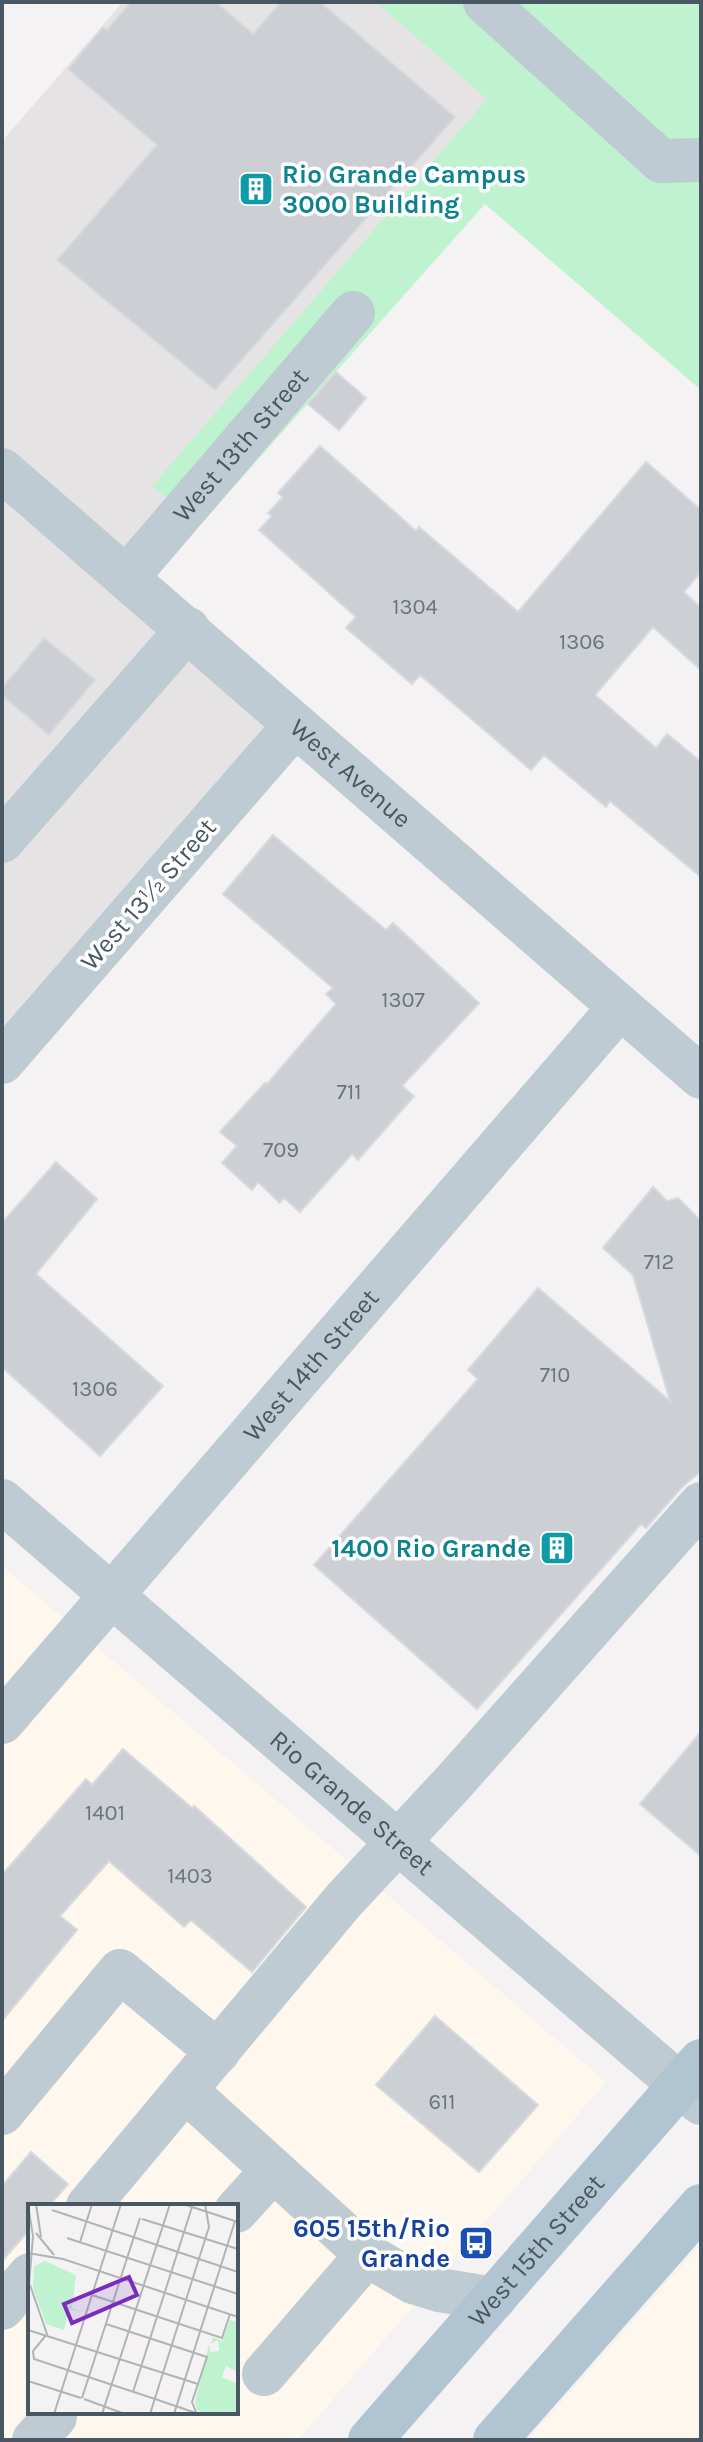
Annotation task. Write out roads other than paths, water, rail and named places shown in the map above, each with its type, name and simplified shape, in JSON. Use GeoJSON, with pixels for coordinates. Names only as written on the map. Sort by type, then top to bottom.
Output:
{"type":"FeatureCollection","features":[{"type":"Feature","properties":{"kind":"main road","name":"West 15th Street"},"geometry":{"type":"LineString","coordinates":[[370,2440],[494,2299],[694,2083]]}},
{"type":"Feature","properties":{"kind":"main road"},"geometry":{"type":"LineString","coordinates":[[495,2440],[701,2206]]}},
{"type":"Feature","properties":{"kind":"street"},"geometry":{"type":"LineString","coordinates":[[485,2],[661,161],[701,160]]}},
{"type":"Feature","properties":{"kind":"street","name":"West 13th Street"},"geometry":{"type":"LineString","coordinates":[[127,577],[353,313]]}},
{"type":"Feature","properties":{"kind":"street","name":"West Avenue"},"geometry":{"type":"LineString","coordinates":[[2,470],[701,1077]]}},
{"type":"Feature","properties":{"kind":"street"},"geometry":{"type":"LineString","coordinates":[[2,841],[188,629]]}},
{"type":"Feature","properties":{"kind":"street","name":"West 13½ Street"},"geometry":{"type":"LineString","coordinates":[[2,1062],[295,725]]}},
{"type":"Feature","properties":{"kind":"street","name":"West 14th Street"},"geometry":{"type":"LineString","coordinates":[[2,1722],[620,1007]]}},
{"type":"Feature","properties":{"kind":"street","name":"Rio Grande Street"},"geometry":{"type":"LineString","coordinates":[[2,1501],[397,1844],[694,2083]]}},
{"type":"Feature","properties":{"kind":"street"},"geometry":{"type":"LineString","coordinates":[[90,2204],[344,1900],[701,1504]]}},
{"type":"Feature","properties":{"kind":"street"},"geometry":{"type":"LineString","coordinates":[[2,2113],[120,1971],[218,2052]]}},
{"type":"Feature","properties":{"kind":"street"},"geometry":{"type":"LineString","coordinates":[[185,2090],[367,2255],[413,2282],[439,2290],[494,2299]]}},
{"type":"Feature","properties":{"kind":"street"},"geometry":{"type":"LineString","coordinates":[[238,2209],[273,2170]]}},
{"type":"Feature","properties":{"kind":"street"},"geometry":{"type":"LineString","coordinates":[[264,2374],[367,2255]]}},
{"type":"Feature","properties":{"kind":"street"},"geometry":{"type":"LineString","coordinates":[[2,2308],[28,2277]]}},
{"type":"Feature","properties":{"kind":"place","name":"Rio Grande Campus 3000 Building"},"geometry":{"type":"Point","coordinates":[256,189]}},
{"type":"Feature","properties":{"kind":"place","name":"1400 Rio Grande"},"geometry":{"type":"Point","coordinates":[557,1548]}},
{"type":"Feature","properties":{"kind":"place","name":"605 15th/Rio Grande"},"geometry":{"type":"Point","coordinates":[476,2243]}}]}
